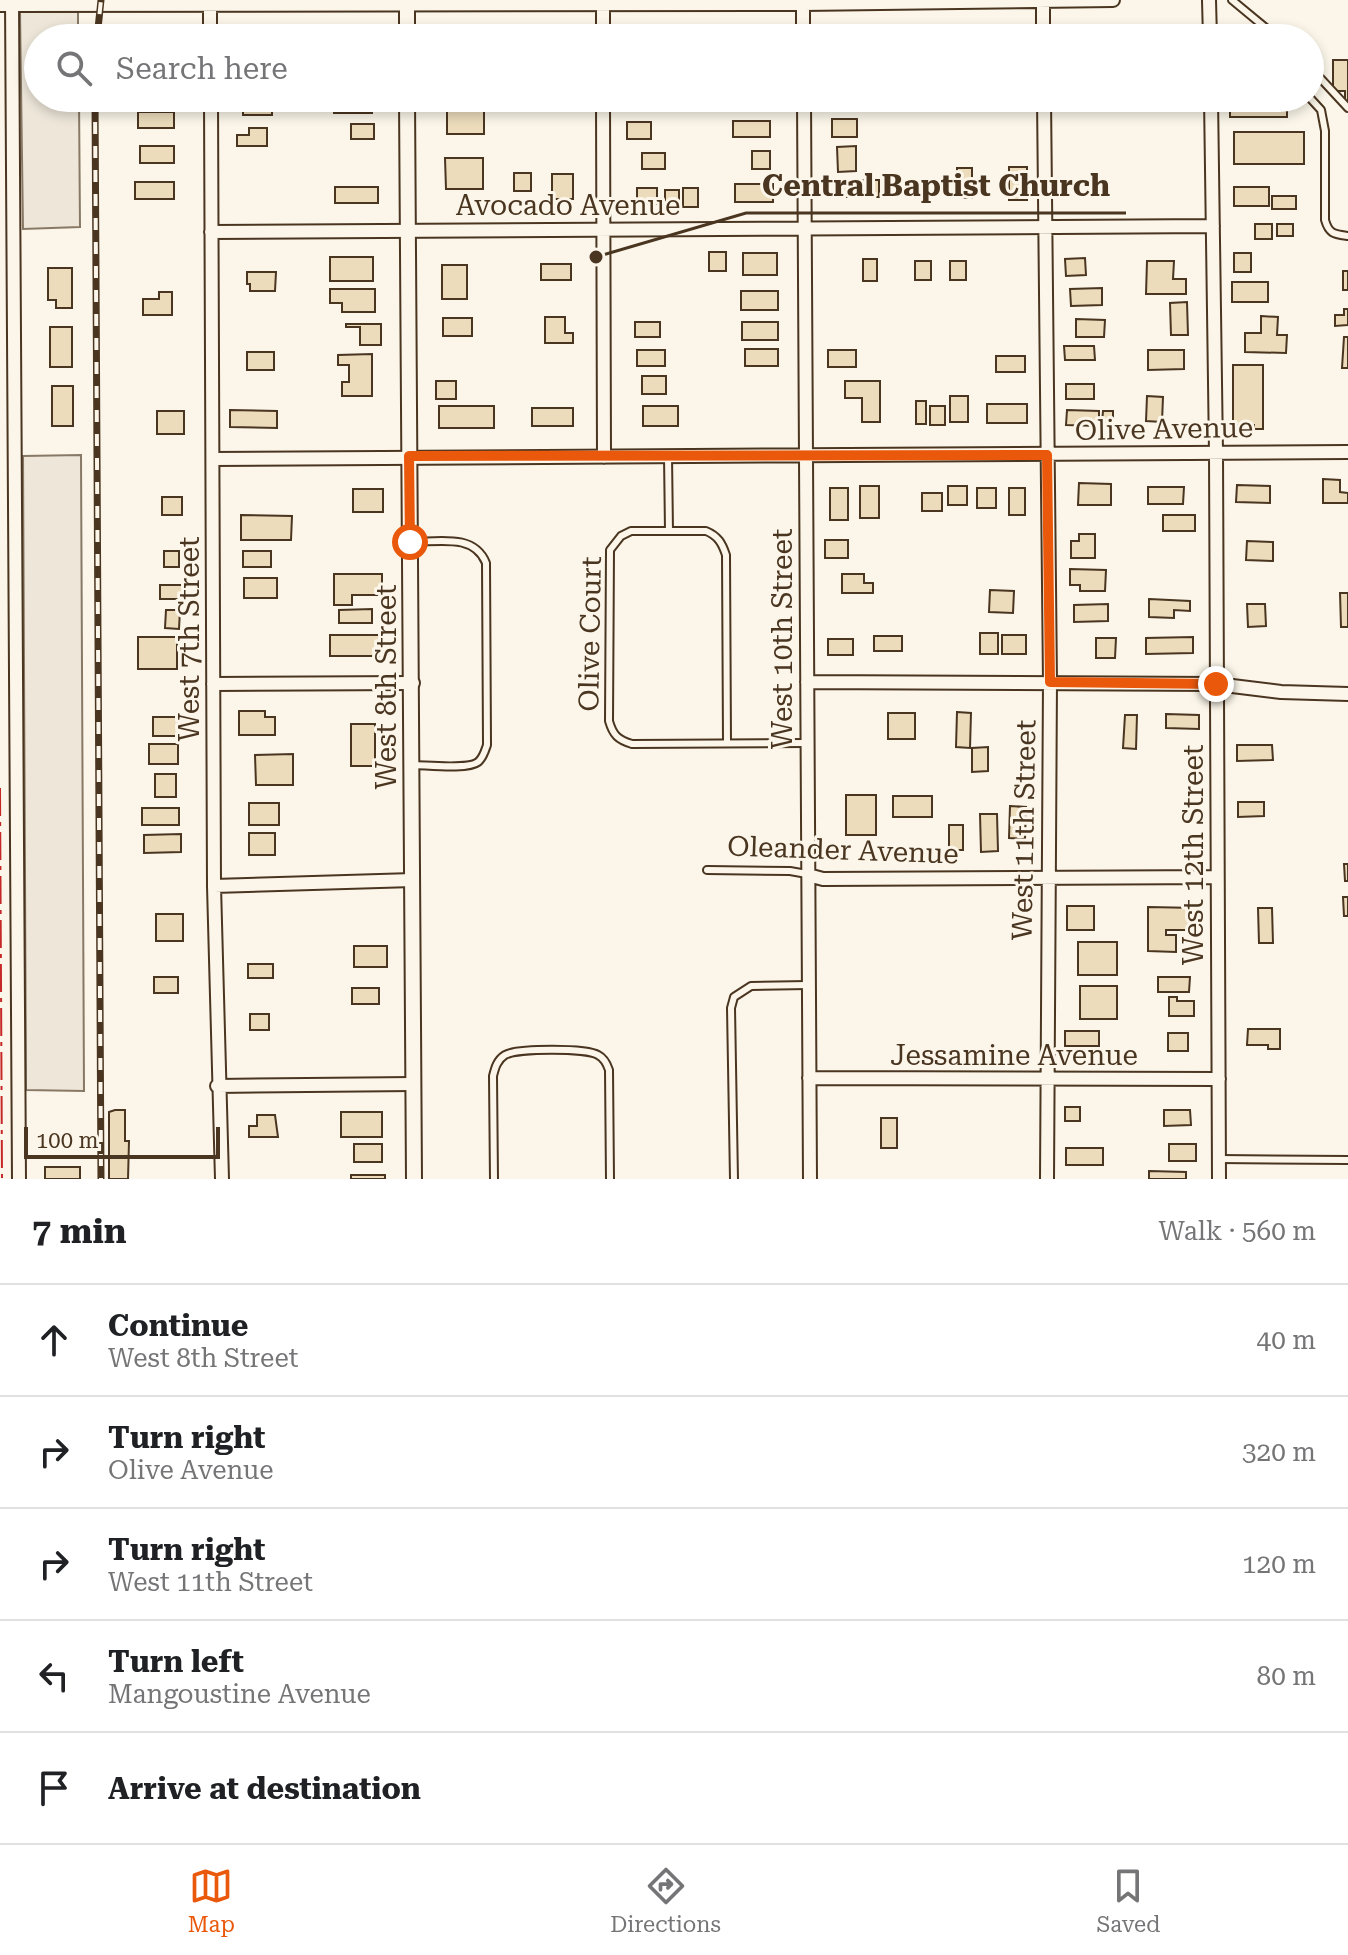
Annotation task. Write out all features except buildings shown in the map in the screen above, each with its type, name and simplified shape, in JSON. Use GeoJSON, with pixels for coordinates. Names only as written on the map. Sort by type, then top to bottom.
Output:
{"type":"FeatureCollection","features":[{"type":"Feature","properties":{"kind":"street"},"geometry":{"type":"LineString","coordinates":[[19,1179],[15,232],[8,4],[1113,0]]}},
{"type":"Feature","properties":{"kind":"street"},"geometry":{"type":"LineString","coordinates":[[1209,0],[1210,24]]}},
{"type":"Feature","properties":{"kind":"street"},"geometry":{"type":"LineString","coordinates":[[603,1],[603,24]]}},
{"type":"Feature","properties":{"kind":"street"},"geometry":{"type":"LineString","coordinates":[[1043,1],[1043,24]]}},
{"type":"Feature","properties":{"kind":"street"},"geometry":{"type":"LineString","coordinates":[[407,2],[407,24]]}},
{"type":"Feature","properties":{"kind":"street"},"geometry":{"type":"LineString","coordinates":[[803,2],[803,24]]}},
{"type":"Feature","properties":{"kind":"street"},"geometry":{"type":"LineString","coordinates":[[210,3],[210,24]]}},
{"type":"Feature","properties":{"kind":"street","name":"West 7th Street"},"geometry":{"type":"LineString","coordinates":[[211,112],[214,886],[217,1086],[222,1179]]}},
{"type":"Feature","properties":{"kind":"street","name":"West 8th Street"},"geometry":{"type":"LineString","coordinates":[[407,112],[414,1179]]}},
{"type":"Feature","properties":{"kind":"street"},"geometry":{"type":"LineString","coordinates":[[603,112],[604,457]]}},
{"type":"Feature","properties":{"kind":"street","name":"West 10th Street"},"geometry":{"type":"LineString","coordinates":[[804,112],[810,1179]]}},
{"type":"Feature","properties":{"kind":"street","name":"West 11th Street"},"geometry":{"type":"LineString","coordinates":[[1044,112],[1050,682],[1047,1179]]}},
{"type":"Feature","properties":{"kind":"street","name":"West 12th Street"},"geometry":{"type":"LineString","coordinates":[[1211,112],[1219,1179]]}},
{"type":"Feature","properties":{"kind":"street","name":"Avocado Avenue"},"geometry":{"type":"LineString","coordinates":[[211,232],[1213,226]]}},
{"type":"Feature","properties":{"kind":"street"},"geometry":{"type":"LineString","coordinates":[[0,232],[15,232]]}},
{"type":"Feature","properties":{"kind":"street","name":"Olive Avenue"},"geometry":{"type":"LineString","coordinates":[[213,459],[1348,452]]}},
{"type":"Feature","properties":{"kind":"street"},"geometry":{"type":"LineString","coordinates":[[0,458],[15,458]]}},
{"type":"Feature","properties":{"kind":"street"},"geometry":{"type":"LineString","coordinates":[[807,682],[1216,684],[1281,692],[1348,694]]}},
{"type":"Feature","properties":{"kind":"street"},"geometry":{"type":"LineString","coordinates":[[213,684],[413,683]]}},
{"type":"Feature","properties":{"kind":"street","name":"Oleander Avenue"},"geometry":{"type":"LineString","coordinates":[[808,875],[823,879],[1217,877]]}},
{"type":"Feature","properties":{"kind":"street"},"geometry":{"type":"LineString","coordinates":[[214,886],[413,880]]}},
{"type":"Feature","properties":{"kind":"street","name":"Jessamine Avenue"},"geometry":{"type":"LineString","coordinates":[[809,1078],[1219,1079]]}},
{"type":"Feature","properties":{"kind":"street"},"geometry":{"type":"LineString","coordinates":[[217,1086],[414,1084]]}},
{"type":"Feature","properties":{"kind":"lane"},"geometry":{"type":"LineString","coordinates":[[1232,0],[1261,24]]}},
{"type":"Feature","properties":{"kind":"lane"},"geometry":{"type":"LineString","coordinates":[[1324,82],[1348,108]]}},
{"type":"Feature","properties":{"kind":"lane"},"geometry":{"type":"LineString","coordinates":[[1321,112],[1325,131],[1325,220],[1333,234],[1348,236]]}},
{"type":"Feature","properties":{"kind":"lane"},"geometry":{"type":"LineString","coordinates":[[668,456],[669,531]]}},
{"type":"Feature","properties":{"kind":"lane","name":"Olive Court"},"geometry":{"type":"LineString","coordinates":[[727,743],[726,555],[722,543],[706,531],[631,531],[621,536],[610,550],[609,721],[613,733],[621,741],[632,744],[807,743]]}},
{"type":"Feature","properties":{"kind":"lane"},"geometry":{"type":"LineString","coordinates":[[410,542],[467,542],[482,553],[486,563],[487,745],[484,754],[477,763],[468,766],[412,765]]}},
{"type":"Feature","properties":{"kind":"lane","name":"Oleander Avenue"},"geometry":{"type":"LineString","coordinates":[[707,870],[790,871],[808,875]]}},
{"type":"Feature","properties":{"kind":"lane"},"geometry":{"type":"LineString","coordinates":[[734,1179],[731,1008],[734,997],[751,986],[809,985]]}},
{"type":"Feature","properties":{"kind":"lane"},"geometry":{"type":"LineString","coordinates":[[494,1179],[493,1076],[496,1064],[504,1055],[518,1051],[588,1051],[600,1056],[609,1070],[610,1179]]}},
{"type":"Feature","properties":{"kind":"lane"},"geometry":{"type":"LineString","coordinates":[[1219,1159],[1348,1160]]}},
{"type":"Feature","properties":{"kind":"shaded area"},"geometry":{"type":"Polygon","coordinates":[[[20,12],[78,12],[78,24],[24,24],[24,112],[79,112],[80,227],[23,229],[20,12]]]}},
{"type":"Feature","properties":{"kind":"shaded area"},"geometry":{"type":"Polygon","coordinates":[[[81,455],[84,1091],[26,1090],[23,456],[81,455]]]}},
{"type":"Feature","properties":{"kind":"railway"},"geometry":{"type":"LineString","coordinates":[[98,24],[101,0]]}},
{"type":"Feature","properties":{"kind":"railway"},"geometry":{"type":"LineString","coordinates":[[95,112],[101,1179]]}},
{"type":"Feature","properties":{"kind":"power"},"geometry":{"type":"LineString","coordinates":[[0,788],[2,1179]]}},
{"type":"Feature","properties":{"kind":"place","name":"Central Baptist Church"},"geometry":{"type":"Point","coordinates":[596,257]}},
{"type":"Feature","properties":{"kind":"route"},"geometry":{"type":"LineString","coordinates":[[410,542],[409,456],[1047,455],[1050,682],[1216,684]]}}]}
